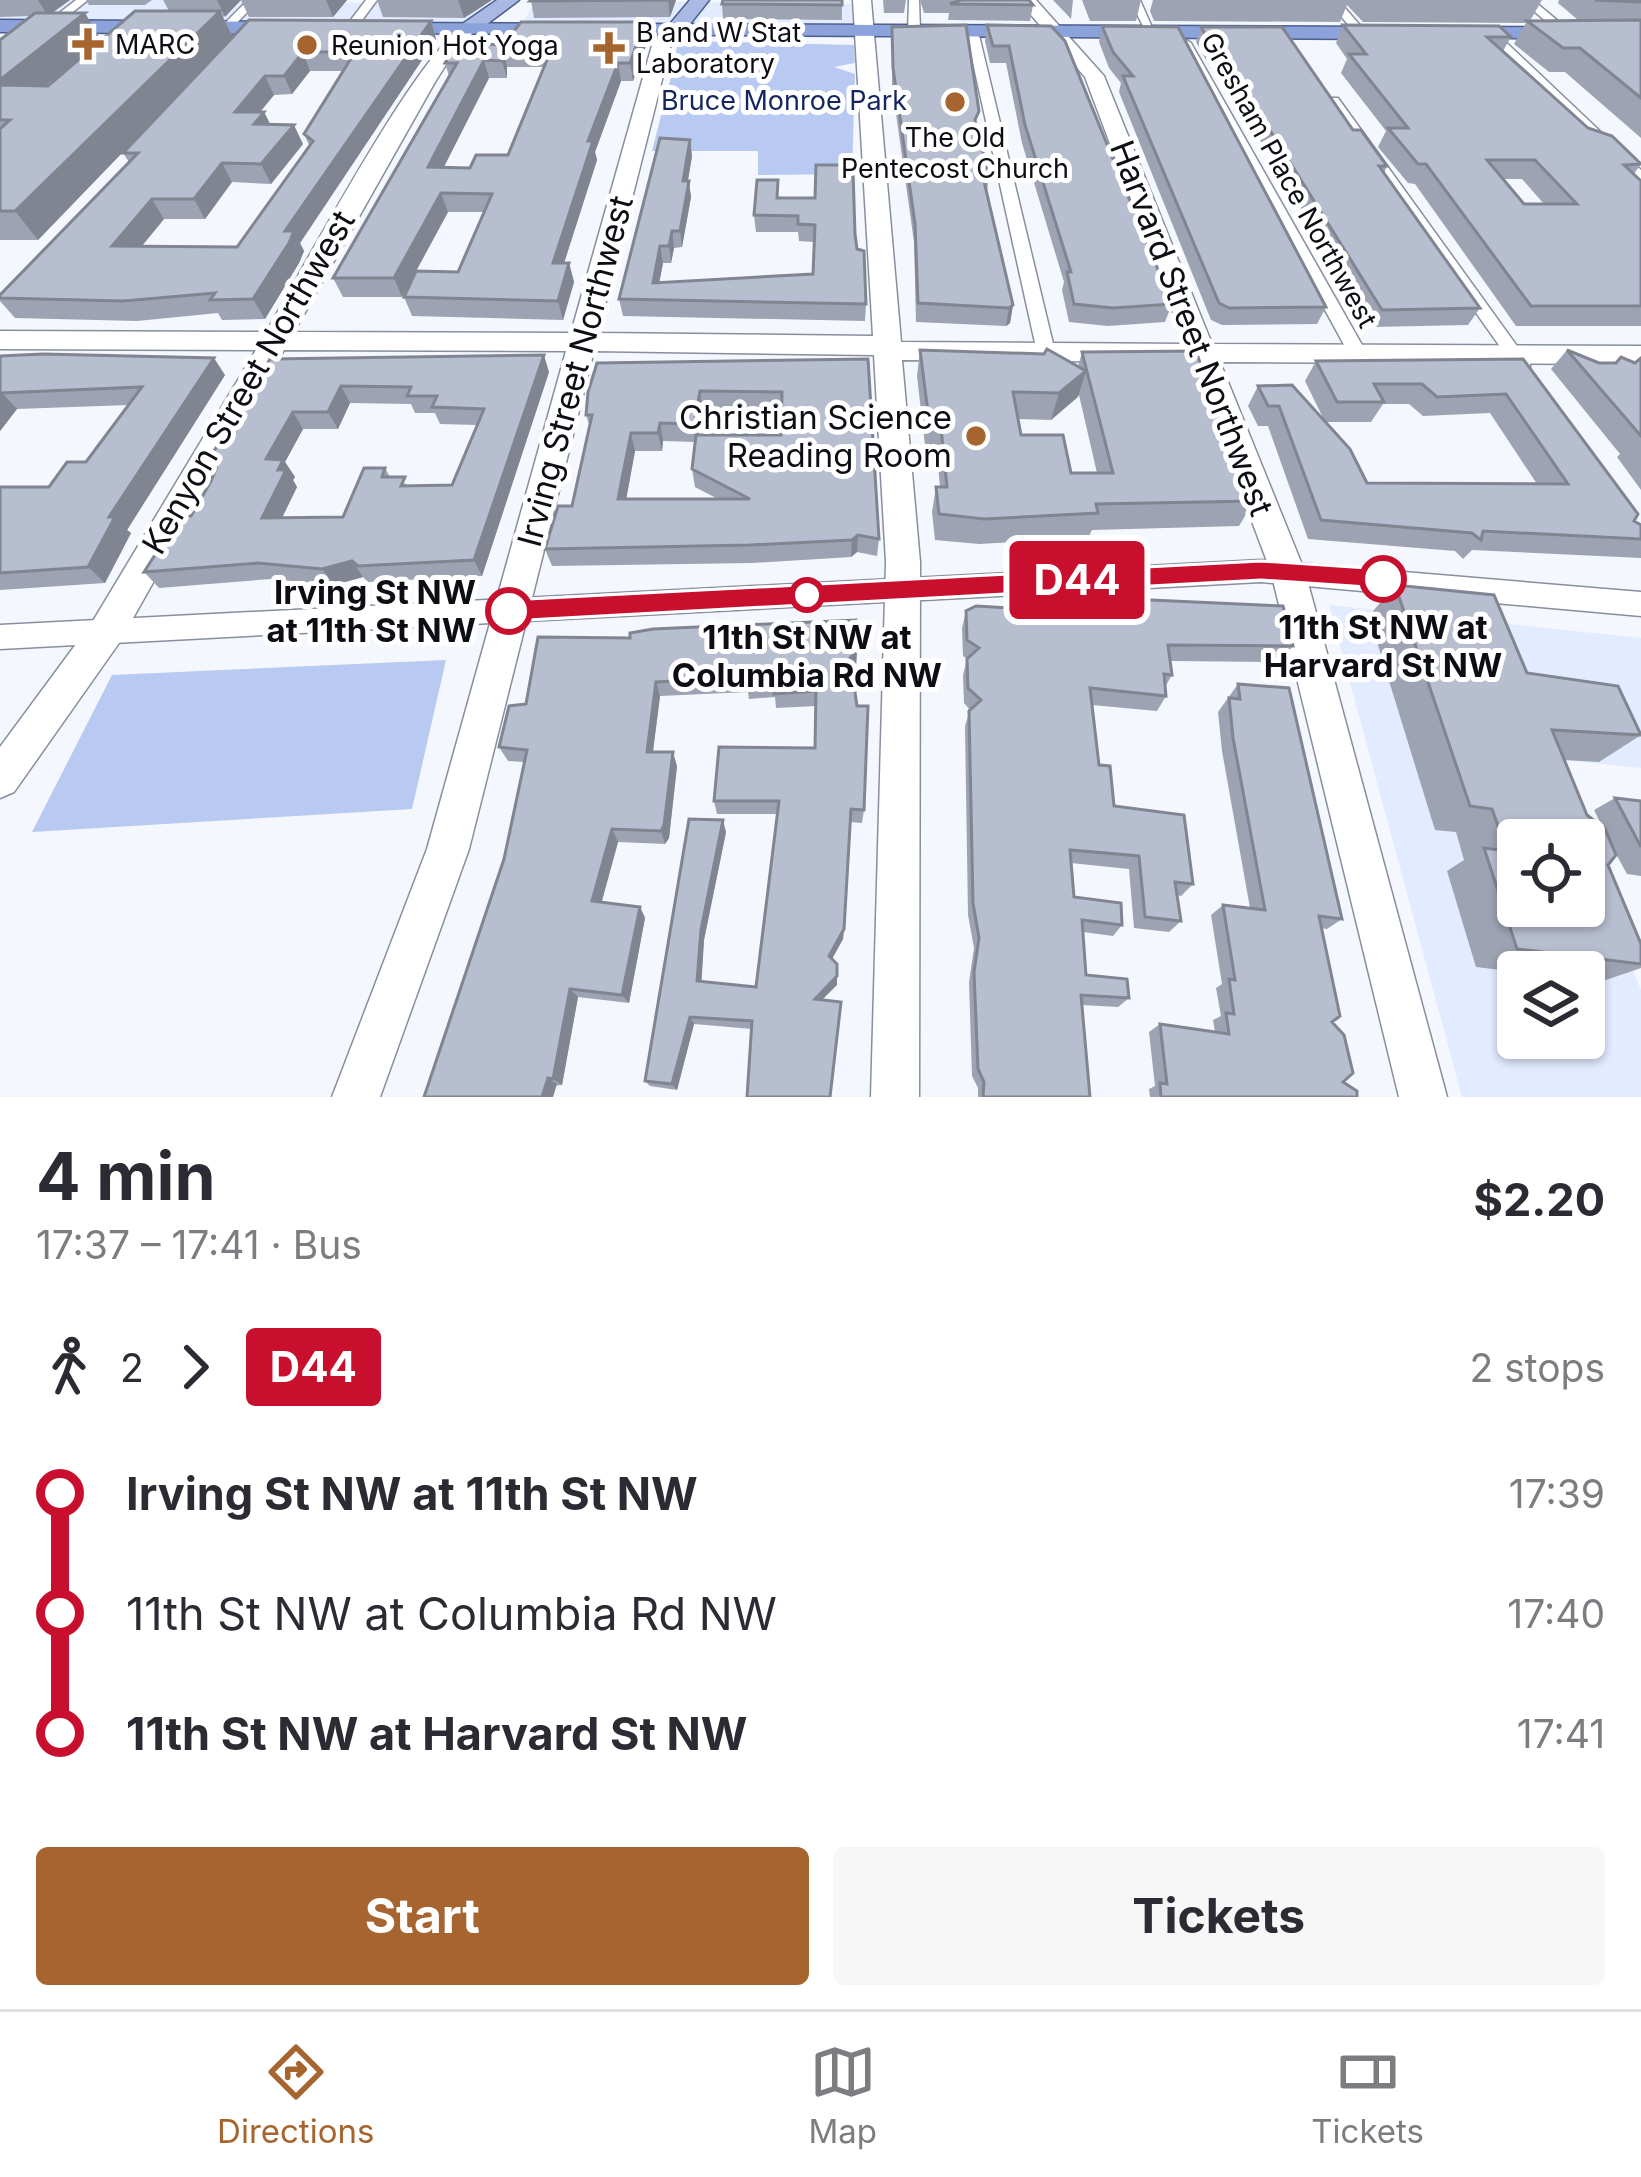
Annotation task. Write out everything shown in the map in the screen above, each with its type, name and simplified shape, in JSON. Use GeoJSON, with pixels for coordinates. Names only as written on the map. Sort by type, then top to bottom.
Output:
{"type":"FeatureCollection","features":[{"type":"Feature","properties":{"kind":"highway"},"geometry":{"type":"LineString","coordinates":[[0,27],[241,32],[328,28],[1406,33]]}},
{"type":"Feature","properties":{"kind":"highway"},"geometry":{"type":"LineString","coordinates":[[1442,33],[1641,34]]}},
{"type":"Feature","properties":{"kind":"main road","name":"Kenyon Street Northwest"},"geometry":{"type":"LineString","coordinates":[[0,779],[106,632],[266,349],[448,45],[510,0]]}},
{"type":"Feature","properties":{"kind":"main road","name":"Irving Street Northwest"},"geometry":{"type":"LineString","coordinates":[[356,1097],[444,862],[662,42],[700,0]]}},
{"type":"Feature","properties":{"kind":"main road"},"geometry":{"type":"LineString","coordinates":[[862,0],[891,351],[904,590],[895,1097]]}},
{"type":"Feature","properties":{"kind":"main road","name":"Harvard Street Northwest"},"geometry":{"type":"LineString","coordinates":[[1027,0],[1092,72],[1288,572],[1423,1097]]}},
{"type":"Feature","properties":{"kind":"main road"},"geometry":{"type":"LineString","coordinates":[[0,340],[266,349]]}},
{"type":"Feature","properties":{"kind":"main road"},"geometry":{"type":"LineString","coordinates":[[0,353],[580,349],[866,358],[891,351],[1641,355]]}},
{"type":"Feature","properties":{"kind":"street"},"geometry":{"type":"LineString","coordinates":[[0,65],[83,0]]}},
{"type":"Feature","properties":{"kind":"street"},"geometry":{"type":"LineString","coordinates":[[241,32],[254,0]]}},
{"type":"Feature","properties":{"kind":"street"},"geometry":{"type":"LineString","coordinates":[[328,28],[371,0]]}},
{"type":"Feature","properties":{"kind":"street"},"geometry":{"type":"LineString","coordinates":[[914,0],[914,31]]}},
{"type":"Feature","properties":{"kind":"street","name":"Gresham Place Northwest"},"geometry":{"type":"LineString","coordinates":[[1135,0],[1151,32]]}},
{"type":"Feature","properties":{"kind":"street"},"geometry":{"type":"LineString","coordinates":[[1333,0],[1361,33]]}},
{"type":"Feature","properties":{"kind":"street"},"geometry":{"type":"LineString","coordinates":[[1526,0],[1566,34]]}},
{"type":"Feature","properties":{"kind":"street"},"geometry":{"type":"LineString","coordinates":[[972,31],[1046,352]]}},
{"type":"Feature","properties":{"kind":"street","name":"Gresham Place Northwest"},"geometry":{"type":"LineString","coordinates":[[1179,32],[1357,352]]}},
{"type":"Feature","properties":{"kind":"street"},"geometry":{"type":"LineString","coordinates":[[1283,32],[1297,51]]}},
{"type":"Feature","properties":{"kind":"street"},"geometry":{"type":"LineString","coordinates":[[1490,33],[1641,178]]}},
{"type":"Feature","properties":{"kind":"street"},"geometry":{"type":"LineString","coordinates":[[1322,86],[1535,383]]}},
{"type":"Feature","properties":{"kind":"street"},"geometry":{"type":"LineString","coordinates":[[0,637],[1288,572],[1641,604]]}},
{"type":"Feature","properties":{"kind":"shaded area"},"geometry":{"type":"Polygon","coordinates":[[[0,0],[491,5],[460,24],[0,19],[0,0]]]}},
{"type":"Feature","properties":{"kind":"shaded area"},"geometry":{"type":"Polygon","coordinates":[[[535,0],[852,4],[853,23],[523,23],[535,0]]]}},
{"type":"Feature","properties":{"kind":"shaded area"},"geometry":{"type":"Polygon","coordinates":[[[1329,605],[1641,638],[1641,768],[1553,759],[1527,819],[1497,819],[1497,927],[1605,927],[1605,903],[1641,990],[1641,1097],[1462,1097],[1329,605]]]}},
{"type":"Feature","properties":{"kind":"green space","name":"Bruce Monroe Park"},"geometry":{"type":"Polygon","coordinates":[[[678,44],[854,45],[855,63],[834,67],[855,74],[852,174],[758,175],[758,151],[652,151],[672,73],[680,68],[673,62],[678,44]]]}},
{"type":"Feature","properties":{"kind":"green space"},"geometry":{"type":"Polygon","coordinates":[[[446,660],[412,809],[32,832],[112,675],[446,660]]]}},
{"type":"Feature","properties":{"kind":"building"},"geometry":{"type":"Polygon","coordinates":[[[723,0],[842,0],[842,5],[722,4],[723,0]]]}},
{"type":"Feature","properties":{"kind":"building"},"geometry":{"type":"Polygon","coordinates":[[[1029,0],[1033,5],[950,4],[1029,0]]]}},
{"type":"Feature","properties":{"kind":"building"},"geometry":{"type":"Polygon","coordinates":[[[135,11],[220,11],[15,211],[0,211],[0,129],[10,120],[0,120],[0,85],[48,86],[135,11]]]}},
{"type":"Feature","properties":{"kind":"building"},"geometry":{"type":"Polygon","coordinates":[[[35,13],[85,13],[0,80],[0,40],[35,13]]]}},
{"type":"Feature","properties":{"kind":"building"},"geometry":{"type":"Polygon","coordinates":[[[249,20],[431,21],[285,231],[294,231],[253,299],[210,300],[215,293],[123,301],[0,298],[138,153],[123,153],[249,20]],[[303,52],[284,76],[265,76],[235,112],[264,112],[254,124],[294,125],[261,164],[222,163],[194,199],[152,199],[112,246],[237,247],[313,141],[304,134],[355,52],[303,52]]]}},
{"type":"Feature","properties":{"kind":"building"},"geometry":{"type":"Polygon","coordinates":[[[1641,20],[1641,98],[1580,48],[1563,48],[1527,21],[1641,20]]]}},
{"type":"Feature","properties":{"kind":"building"},"geometry":{"type":"Polygon","coordinates":[[[521,22],[645,22],[630,63],[618,63],[588,141],[593,141],[553,263],[569,263],[558,301],[404,297],[416,271],[458,272],[492,194],[441,193],[394,278],[333,278],[457,63],[445,63],[456,43],[503,45],[521,22]],[[503,49],[502,61],[484,60],[428,167],[470,168],[476,155],[508,155],[551,50],[503,49]]]}},
{"type":"Feature","properties":{"kind":"building"},"geometry":{"type":"Polygon","coordinates":[[[966,25],[979,111],[975,120],[989,177],[983,177],[1013,305],[1009,308],[918,303],[915,224],[893,68],[892,27],[966,25]]]}},
{"type":"Feature","properties":{"kind":"building"},"geometry":{"type":"Polygon","coordinates":[[[987,25],[1051,26],[1065,41],[1172,304],[1113,308],[1074,304],[1067,272],[1071,272],[1025,125],[1009,46],[993,46],[987,25]]]}},
{"type":"Feature","properties":{"kind":"building"},"geometry":{"type":"Polygon","coordinates":[[[1343,25],[1499,26],[1511,37],[1487,37],[1588,128],[1612,136],[1641,164],[1624,165],[1641,181],[1641,306],[1531,306],[1426,164],[1418,164],[1388,128],[1408,128],[1349,54],[1366,54],[1343,25]],[[1487,160],[1524,204],[1577,204],[1535,160],[1487,160]]]}},
{"type":"Feature","properties":{"kind":"building"},"geometry":{"type":"Polygon","coordinates":[[[1102,26],[1178,27],[1326,307],[1229,308],[1219,303],[1123,76],[1133,76],[1113,52],[1102,26]]]}},
{"type":"Feature","properties":{"kind":"building"},"geometry":{"type":"Polygon","coordinates":[[[1201,27],[1282,27],[1353,130],[1361,130],[1387,166],[1379,166],[1480,308],[1382,310],[1201,27]]]}},
{"type":"Feature","properties":{"kind":"building"},"geometry":{"type":"Polygon","coordinates":[[[660,138],[690,140],[683,181],[689,181],[680,231],[672,231],[669,246],[660,246],[653,283],[813,274],[815,225],[798,224],[798,216],[754,215],[757,180],[778,180],[777,198],[815,198],[816,165],[847,165],[853,171],[857,249],[864,251],[866,304],[619,299],[660,138]]]}},
{"type":"Feature","properties":{"kind":"building"},"geometry":{"type":"Polygon","coordinates":[[[1047,349],[1086,371],[1059,393],[1013,392],[1021,435],[1063,435],[1071,473],[1113,473],[1082,352],[1196,351],[1238,474],[1244,474],[1254,501],[1096,504],[1098,513],[984,519],[939,514],[936,487],[947,487],[941,428],[930,428],[920,350],[1044,354],[1047,349]]]}},
{"type":"Feature","properties":{"kind":"building"},"geometry":{"type":"Polygon","coordinates":[[[1567,350],[1599,363],[1616,363],[1621,357],[1635,363],[1641,358],[1641,436],[1567,350]]]}},
{"type":"Feature","properties":{"kind":"building"},"geometry":{"type":"Polygon","coordinates":[[[544,355],[474,560],[358,566],[352,561],[322,569],[258,563],[144,572],[180,516],[191,516],[216,469],[203,469],[270,359],[544,355]],[[341,386],[328,412],[293,412],[266,459],[283,460],[278,470],[286,470],[262,518],[343,517],[364,468],[385,468],[382,477],[405,477],[401,486],[452,485],[484,409],[432,407],[437,396],[407,396],[411,387],[341,386]]]}},
{"type":"Feature","properties":{"kind":"building"},"geometry":{"type":"Polygon","coordinates":[[[0,356],[214,358],[109,517],[115,517],[88,567],[0,573],[0,487],[49,487],[67,462],[86,462],[142,387],[0,393],[0,356]]]}},
{"type":"Feature","properties":{"kind":"building"},"geometry":{"type":"Polygon","coordinates":[[[868,359],[879,539],[858,535],[852,540],[750,545],[545,549],[558,506],[572,506],[592,415],[586,415],[588,392],[597,363],[868,359]],[[700,391],[694,424],[660,423],[658,433],[631,433],[618,499],[750,499],[692,469],[696,435],[781,435],[782,392],[700,391]]]}},
{"type":"Feature","properties":{"kind":"building"},"geometry":{"type":"Polygon","coordinates":[[[1523,359],[1638,514],[1634,521],[1641,525],[1641,539],[1483,531],[1481,540],[1472,533],[1321,520],[1279,406],[1268,406],[1258,386],[1292,385],[1350,449],[1367,483],[1568,484],[1506,394],[1437,397],[1422,384],[1374,384],[1384,402],[1337,402],[1316,361],[1523,359]]]}},
{"type":"Feature","properties":{"kind":"building"},"geometry":{"type":"Polygon","coordinates":[[[1395,585],[1494,595],[1527,673],[1618,686],[1641,735],[1552,730],[1592,819],[1497,819],[1497,823],[1492,809],[1470,806],[1395,585]]]}},
{"type":"Feature","properties":{"kind":"building"},"geometry":{"type":"Polygon","coordinates":[[[1107,598],[1283,606],[1293,646],[1168,645],[1172,675],[1164,674],[1166,696],[1090,688],[1099,765],[1110,766],[1114,806],[1184,815],[1193,884],[1175,882],[1181,921],[1145,917],[1139,856],[1070,850],[1074,897],[1121,903],[1122,925],[1082,920],[1086,975],[1127,979],[1129,998],[1081,995],[1090,1097],[983,1097],[974,972],[979,938],[973,903],[969,711],[981,700],[968,688],[967,659],[979,648],[967,640],[966,611],[976,606],[1108,614],[1107,598]]]}},
{"type":"Feature","properties":{"kind":"building"},"geometry":{"type":"Polygon","coordinates":[[[855,620],[843,640],[857,651],[850,658],[857,706],[868,706],[864,810],[851,809],[844,929],[829,956],[837,964],[837,976],[815,999],[841,1002],[830,1097],[747,1097],[752,1021],[690,1017],[672,1084],[645,1081],[689,819],[723,820],[701,930],[697,981],[756,987],[779,801],[714,801],[719,747],[815,748],[816,691],[774,694],[774,682],[747,684],[747,677],[656,682],[647,752],[673,752],[664,825],[661,831],[612,829],[592,901],[640,907],[622,995],[570,989],[553,1079],[548,1078],[542,1097],[424,1097],[504,859],[527,750],[499,747],[509,706],[526,704],[538,637],[630,638],[630,633],[653,629],[855,620]]]}},
{"type":"Feature","properties":{"kind":"building"},"geometry":{"type":"Polygon","coordinates":[[[1238,684],[1289,688],[1342,919],[1319,916],[1340,1016],[1332,1022],[1344,1035],[1353,1073],[1343,1082],[1357,1091],[1357,1097],[1161,1097],[1160,1083],[1167,1084],[1160,1024],[1229,1034],[1226,1013],[1234,1014],[1229,979],[1235,980],[1223,905],[1265,910],[1233,738],[1229,698],[1240,699],[1238,684]]]}},
{"type":"Feature","properties":{"kind":"building"},"geometry":{"type":"Polygon","coordinates":[[[1615,798],[1641,801],[1641,847],[1615,798]]]}},
{"type":"Feature","properties":{"kind":"building"},"geometry":{"type":"Polygon","coordinates":[[[1605,829],[1616,855],[1608,865],[1641,944],[1641,964],[1605,960],[1605,951],[1517,949],[1510,927],[1605,927],[1605,829]]]}},
{"type":"Feature","properties":{"kind":"building"},"geometry":{"type":"Polygon","coordinates":[[[1484,848],[1497,850],[1497,888],[1484,848]]]}},
{"type":"Feature","properties":{"kind":"bus line","name":"D44"},"geometry":{"type":"LineString","coordinates":[[509,611],[1261,571],[1383,579]]}},
{"type":"Feature","properties":{"kind":"place","name":"MARC"},"geometry":{"type":"Point","coordinates":[88,44]}},
{"type":"Feature","properties":{"kind":"place","name":"Reunion Hot Yoga"},"geometry":{"type":"Point","coordinates":[307,45]}},
{"type":"Feature","properties":{"kind":"place","name":"B and W Stat Laboratory"},"geometry":{"type":"Point","coordinates":[609,48]}},
{"type":"Feature","properties":{"kind":"place","name":"The Old Pentecost Church"},"geometry":{"type":"Point","coordinates":[955,102]}},
{"type":"Feature","properties":{"kind":"place","name":"Christian Science Reading Room"},"geometry":{"type":"Point","coordinates":[976,436]}},
{"type":"Feature","properties":{"kind":"place","name":"11th St NW at Harvard St NW"},"geometry":{"type":"Point","coordinates":[1383,579]}},
{"type":"Feature","properties":{"kind":"place","name":"11th St NW at Columbia Rd NW"},"geometry":{"type":"Point","coordinates":[807,595]}},
{"type":"Feature","properties":{"kind":"place","name":"Irving St NW at 11th St NW"},"geometry":{"type":"Point","coordinates":[509,611]}}]}
